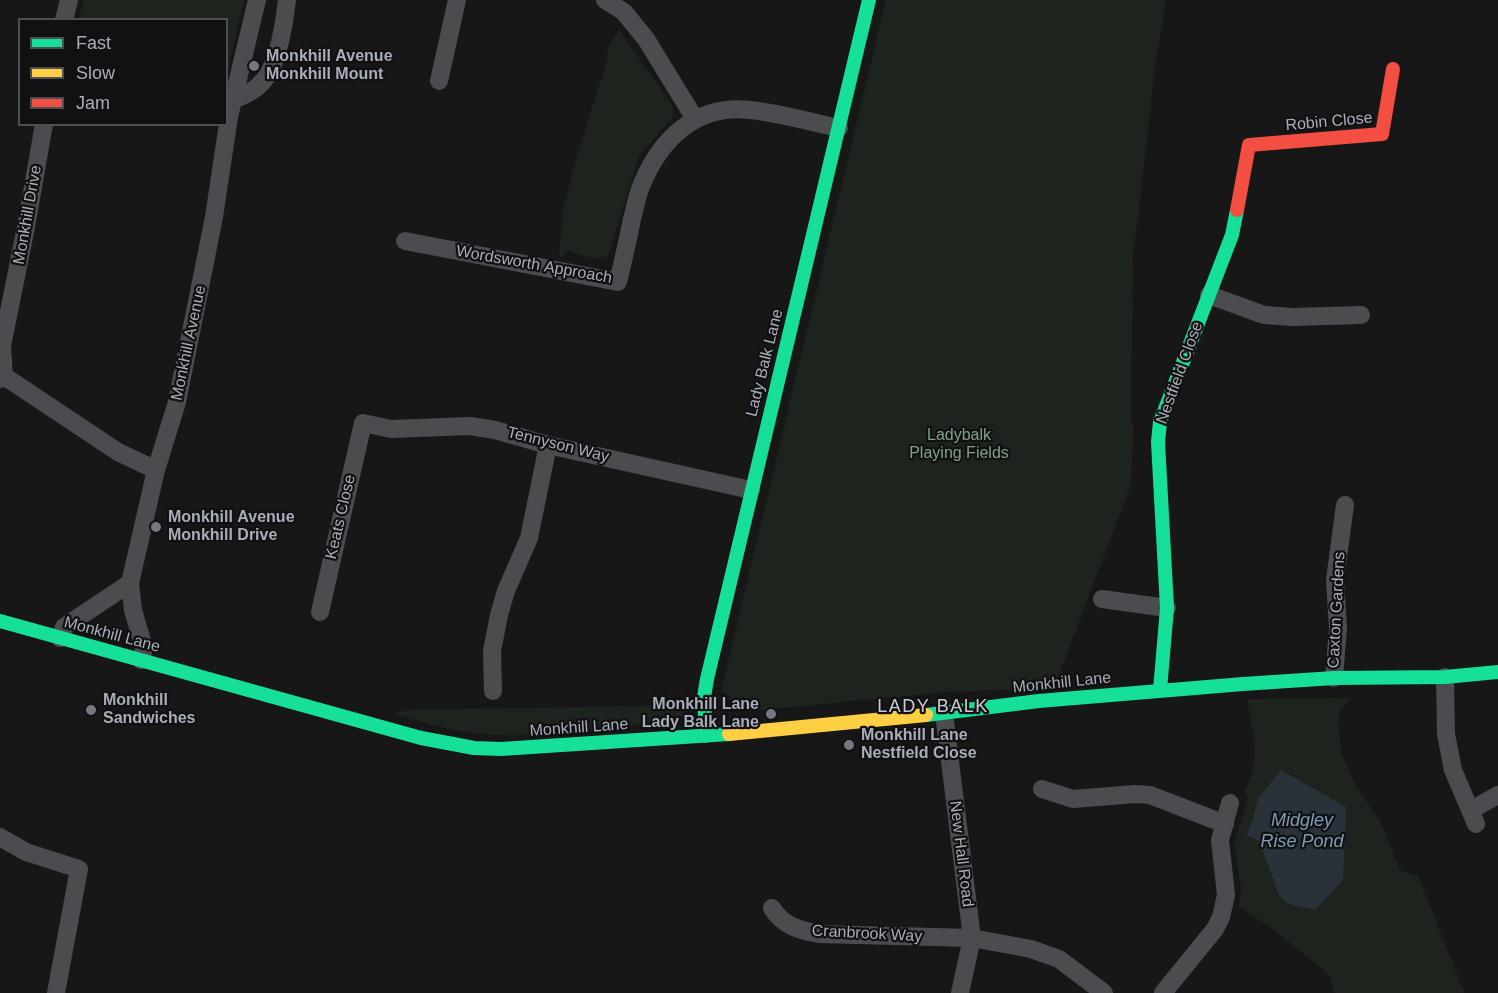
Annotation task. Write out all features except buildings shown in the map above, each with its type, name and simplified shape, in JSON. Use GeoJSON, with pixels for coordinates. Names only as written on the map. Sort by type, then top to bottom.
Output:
{"type":"FeatureCollection","features":[{"type":"Feature","properties":{"kind":"street"},"geometry":{"type":"LineString","coordinates":[[64,18],[69,0]]}},
{"type":"Feature","properties":{"kind":"street","name":"Monkhill Avenue"},"geometry":{"type":"LineString","coordinates":[[141,660],[144,648],[133,610],[130,583],[156,470],[177,402],[214,217],[233,100],[257,0]]}},
{"type":"Feature","properties":{"kind":"street"},"geometry":{"type":"LineString","coordinates":[[233,100],[252,92],[266,79],[286,16],[287,0]]}},
{"type":"Feature","properties":{"kind":"street"},"geometry":{"type":"LineString","coordinates":[[439,81],[457,0]]}},
{"type":"Feature","properties":{"kind":"street"},"geometry":{"type":"LineString","coordinates":[[605,0],[628,6],[695,118]]}},
{"type":"Feature","properties":{"kind":"street","name":"Lady Balk Lane"},"geometry":{"type":"LineString","coordinates":[[706,736],[707,679],[869,0]]}},
{"type":"Feature","properties":{"kind":"street","name":"Robin Close"},"geometry":{"type":"LineString","coordinates":[[1249,145],[1382,134],[1393,69]]}},
{"type":"Feature","properties":{"kind":"street","name":"Wordsworth Approach"},"geometry":{"type":"LineString","coordinates":[[405,241],[618,282],[641,186],[656,155],[675,134],[695,118],[710,112],[748,109],[839,128]]}},
{"type":"Feature","properties":{"kind":"street","name":"Monkhill Drive"},"geometry":{"type":"LineString","coordinates":[[44,126],[2,346],[2,378],[118,452],[156,470]]}},
{"type":"Feature","properties":{"kind":"street","name":"Nestfield Close"},"geometry":{"type":"LineString","coordinates":[[1160,690],[1167,608],[1158,442],[1160,422],[1232,235],[1249,145]]}},
{"type":"Feature","properties":{"kind":"street"},"geometry":{"type":"LineString","coordinates":[[1209,295],[1263,315],[1292,317],[1361,315]]}},
{"type":"Feature","properties":{"kind":"street","name":"Tennyson Way"},"geometry":{"type":"LineString","coordinates":[[363,423],[391,429],[470,426],[495,430],[548,445],[751,490]]}},
{"type":"Feature","properties":{"kind":"street","name":"Keats Close"},"geometry":{"type":"LineString","coordinates":[[320,612],[363,423]]}},
{"type":"Feature","properties":{"kind":"street"},"geometry":{"type":"LineString","coordinates":[[493,691],[492,651],[499,615],[506,591],[529,538],[548,445]]}},
{"type":"Feature","properties":{"kind":"street","name":"Caxton Gardens"},"geometry":{"type":"LineString","coordinates":[[1334,678],[1338,628],[1335,580],[1346,506]]}},
{"type":"Feature","properties":{"kind":"street"},"geometry":{"type":"LineString","coordinates":[[60,638],[64,627],[130,583]]}},
{"type":"Feature","properties":{"kind":"street"},"geometry":{"type":"LineString","coordinates":[[1102,599],[1167,608]]}},
{"type":"Feature","properties":{"kind":"street","name":"Monkhill Lane"},"geometry":{"type":"LineString","coordinates":[[0,621],[421,738],[456,746],[501,749],[706,736],[944,714],[1039,701],[1160,690],[1334,678],[1445,677],[1498,672]]}},
{"type":"Feature","properties":{"kind":"street"},"geometry":{"type":"LineString","coordinates":[[1445,677],[1446,734],[1451,761],[1474,817],[1498,795]]}},
{"type":"Feature","properties":{"kind":"street","name":"New Hall Road"},"geometry":{"type":"LineString","coordinates":[[944,714],[972,938],[960,993]]}},
{"type":"Feature","properties":{"kind":"street"},"geometry":{"type":"LineString","coordinates":[[1042,789],[1073,799],[1150,795],[1225,824]]}},
{"type":"Feature","properties":{"kind":"street"},"geometry":{"type":"LineString","coordinates":[[1163,993],[1215,929],[1221,917],[1226,895],[1220,840],[1230,803]]}},
{"type":"Feature","properties":{"kind":"street"},"geometry":{"type":"LineString","coordinates":[[0,837],[26,852],[79,869],[56,993]]}},
{"type":"Feature","properties":{"kind":"street","name":"Cranbrook Way"},"geometry":{"type":"LineString","coordinates":[[772,908],[783,922],[798,929],[819,934],[972,938],[1031,949],[1059,959],[1104,993]]}},
{"type":"Feature","properties":{"kind":"green space"},"geometry":{"type":"Polygon","coordinates":[[[83,0],[244,0],[228,70],[228,18],[79,18],[83,0]]]}},
{"type":"Feature","properties":{"kind":"green space","name":"Ladybalk Playing Fields"},"geometry":{"type":"Polygon","coordinates":[[[886,0],[1166,0],[1156,60],[1133,259],[1131,422],[1134,425],[1131,485],[1054,688],[947,692],[750,711],[721,691],[886,0]]]}},
{"type":"Feature","properties":{"kind":"green space"},"geometry":{"type":"Polygon","coordinates":[[[619,30],[674,111],[672,118],[639,156],[609,253],[596,258],[568,251],[562,257],[559,255],[563,209],[576,158],[605,68],[609,45],[619,30]]]}},
{"type":"Feature","properties":{"kind":"green space"},"geometry":{"type":"Polygon","coordinates":[[[1351,698],[1338,714],[1341,753],[1356,786],[1381,823],[1400,870],[1415,875],[1417,873],[1463,993],[1335,993],[1329,974],[1274,930],[1239,906],[1241,889],[1234,843],[1248,798],[1245,791],[1254,767],[1255,756],[1247,699],[1351,698]]]}},
{"type":"Feature","properties":{"kind":"green space"},"geometry":{"type":"Polygon","coordinates":[[[686,705],[684,715],[677,719],[545,735],[492,735],[465,732],[393,714],[409,710],[686,705]]]}},
{"type":"Feature","properties":{"kind":"water","name":"Midgley Rise Pond"},"geometry":{"type":"Polygon","coordinates":[[[1281,770],[1346,807],[1343,880],[1316,909],[1294,905],[1282,899],[1259,841],[1247,835],[1258,799],[1281,770]]]}},
{"type":"Feature","properties":{"kind":"traffic: fast"},"geometry":{"type":"LineString","coordinates":[[706,736],[704,697],[707,679],[869,0]]}},
{"type":"Feature","properties":{"kind":"traffic: fast"},"geometry":{"type":"LineString","coordinates":[[1160,690],[1167,608],[1158,442],[1160,422],[1232,235],[1237,210]]}},
{"type":"Feature","properties":{"kind":"traffic: fast"},"geometry":{"type":"LineString","coordinates":[[0,621],[421,738],[474,748],[501,749],[729,734]]}},
{"type":"Feature","properties":{"kind":"traffic: fast"},"geometry":{"type":"LineString","coordinates":[[926,715],[1039,701],[1243,684],[1334,678],[1445,677],[1498,672]]}},
{"type":"Feature","properties":{"kind":"traffic: slow"},"geometry":{"type":"LineString","coordinates":[[729,734],[926,715]]}},
{"type":"Feature","properties":{"kind":"traffic: jam"},"geometry":{"type":"LineString","coordinates":[[1237,210],[1249,145],[1382,134],[1393,69]]}},
{"type":"Feature","properties":{"kind":"place","name":"Monkhill Avenue Monkhill Mount"},"geometry":{"type":"Point","coordinates":[254,66]}},
{"type":"Feature","properties":{"kind":"place","name":"Monkhill Avenue Monkhill Drive"},"geometry":{"type":"Point","coordinates":[156,527]}},
{"type":"Feature","properties":{"kind":"place","name":"Monkhill Sandwiches"},"geometry":{"type":"Point","coordinates":[91,710]}},
{"type":"Feature","properties":{"kind":"place","name":"Monkhill Lane Lady Balk Lane"},"geometry":{"type":"Point","coordinates":[771,714]}},
{"type":"Feature","properties":{"kind":"place","name":"Monkhill Lane Nestfield Close"},"geometry":{"type":"Point","coordinates":[849,745]}},
{"type":"Feature","properties":{"kind":"district","name":"LADY BALK"},"geometry":{"type":"Point","coordinates":[933,707]}}]}
